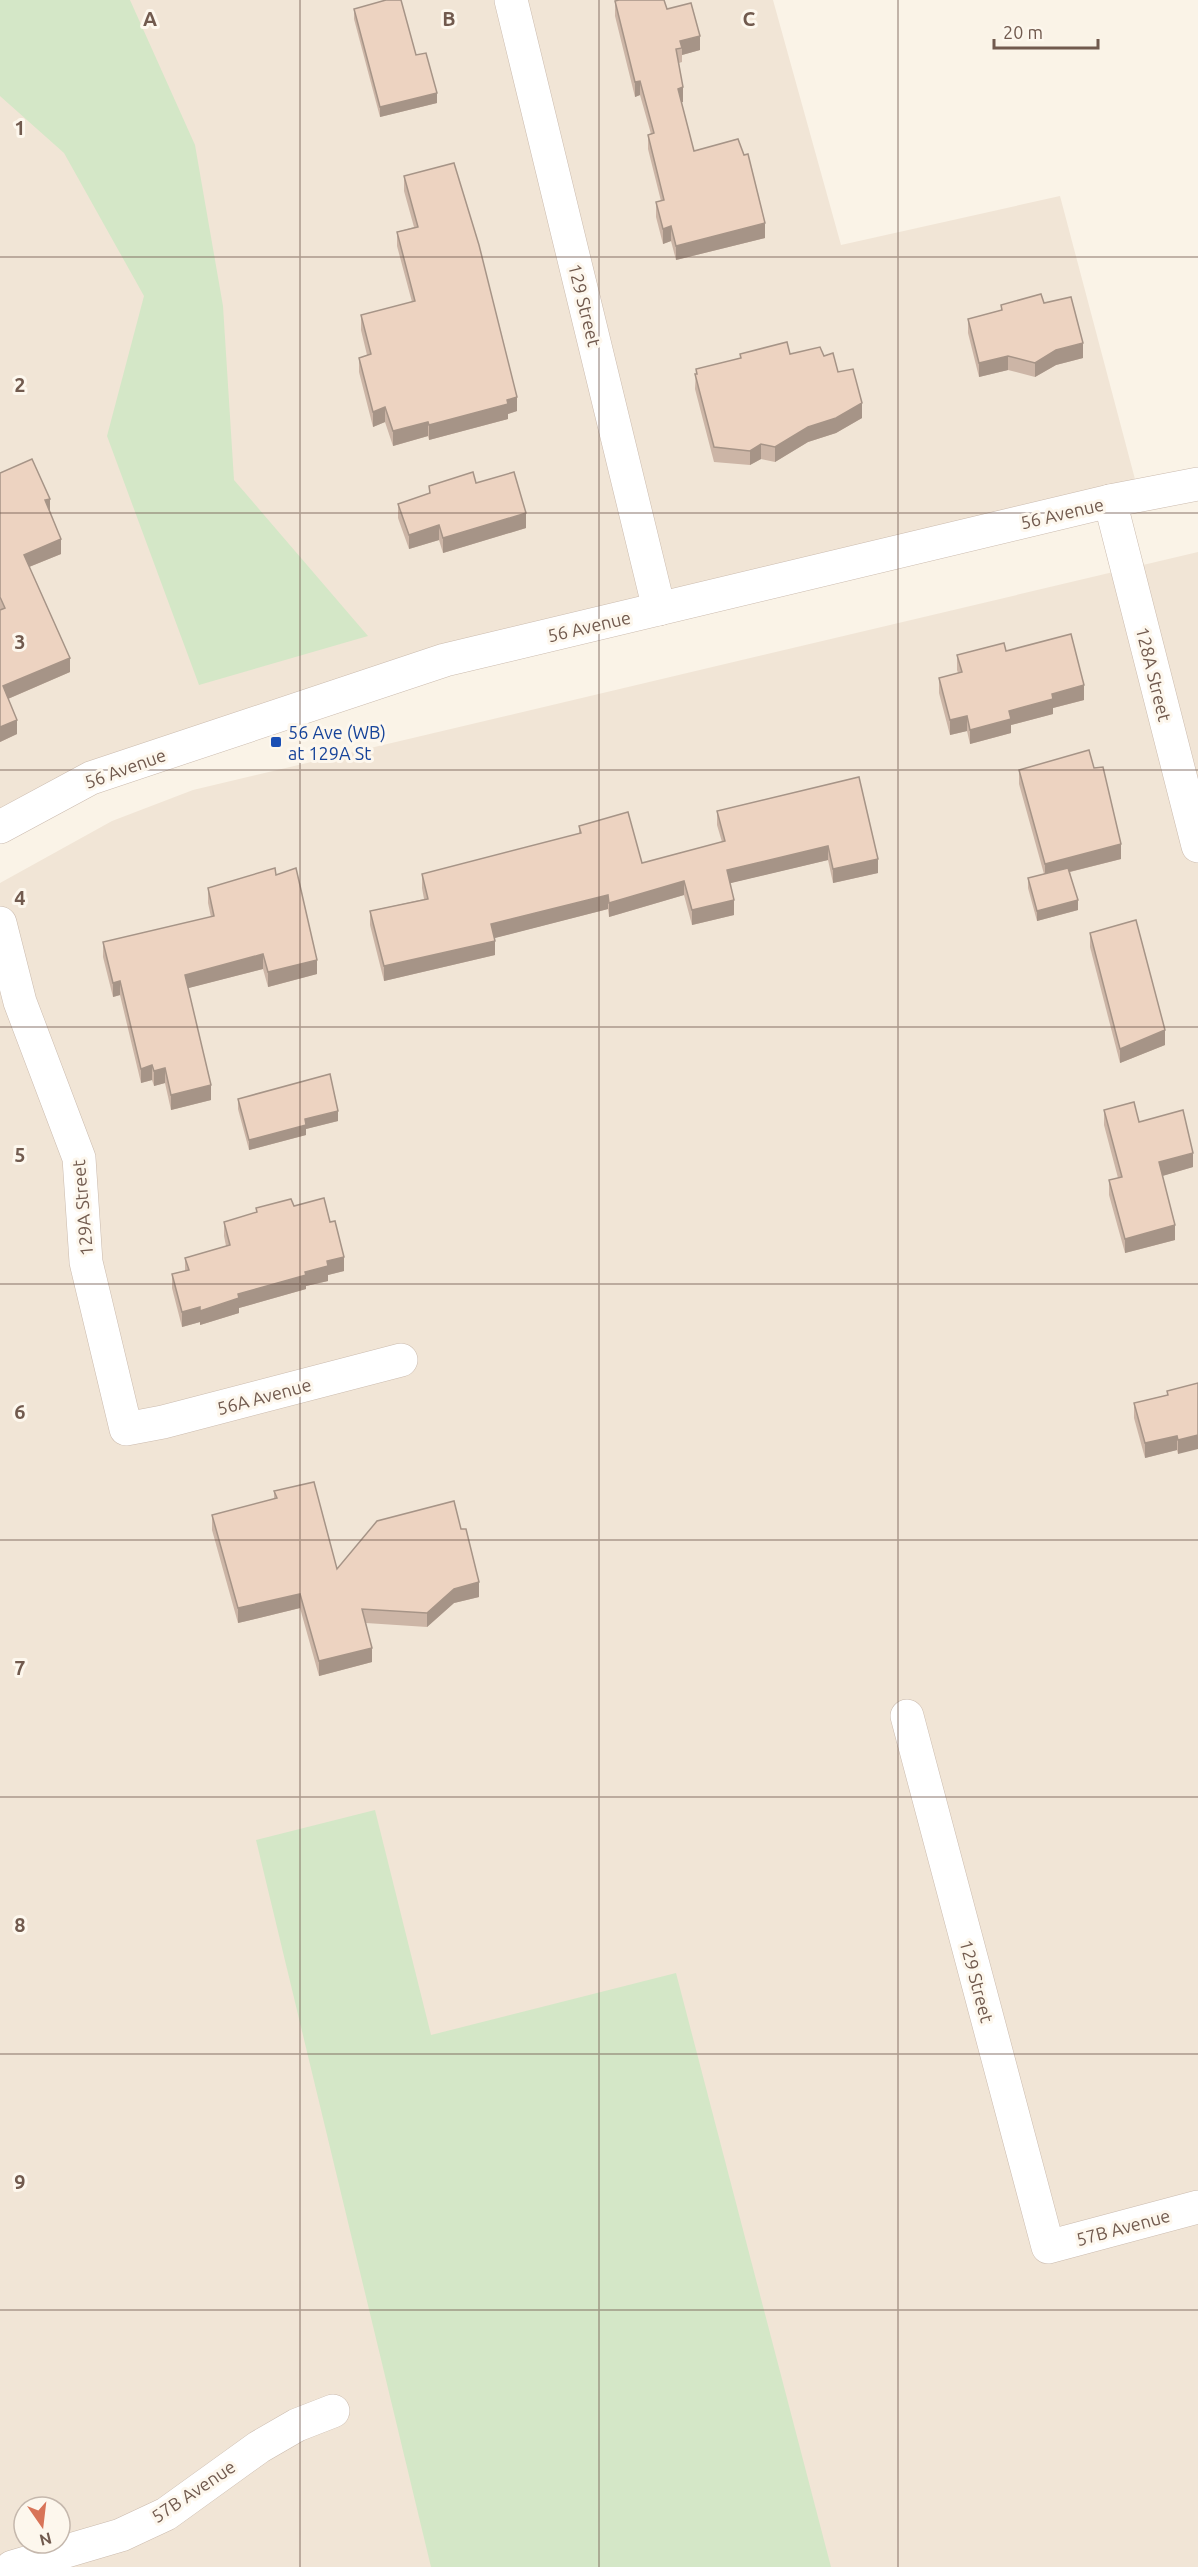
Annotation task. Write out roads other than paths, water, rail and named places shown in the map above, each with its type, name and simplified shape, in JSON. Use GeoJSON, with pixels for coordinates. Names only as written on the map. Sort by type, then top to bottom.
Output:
{"type":"FeatureCollection","features":[{"type":"Feature","properties":{"kind":"street","name":"129 Street"},"geometry":{"type":"LineString","coordinates":[[511,0],[659,609]]}},
{"type":"Feature","properties":{"kind":"street","name":"56 Avenue"},"geometry":{"type":"LineString","coordinates":[[0,827],[90,778],[446,660],[1110,501],[1198,484]]}},
{"type":"Feature","properties":{"kind":"street","name":"128A Street"},"geometry":{"type":"LineString","coordinates":[[1110,501],[1198,846]]}},
{"type":"Feature","properties":{"kind":"street","name":"129A Street"},"geometry":{"type":"LineString","coordinates":[[0,923],[20,1002],[79,1158],[86,1262],[126,1429]]}},
{"type":"Feature","properties":{"kind":"street","name":"56A Avenue"},"geometry":{"type":"LineString","coordinates":[[126,1429],[163,1422],[401,1360]]}},
{"type":"Feature","properties":{"kind":"street","name":"129 Street"},"geometry":{"type":"LineString","coordinates":[[907,1716],[1048,2247]]}},
{"type":"Feature","properties":{"kind":"street","name":"57B Avenue"},"geometry":{"type":"LineString","coordinates":[[1048,2247],[1198,2207]]}},
{"type":"Feature","properties":{"kind":"street","name":"57B Avenue"},"geometry":{"type":"LineString","coordinates":[[12,2567],[122,2535],[158,2518],[259,2447],[297,2425],[333,2411]]}},
{"type":"Feature","properties":{"kind":"place","name":"56 Ave (WB) at 129A St"},"geometry":{"type":"Point","coordinates":[276,742]}}]}
